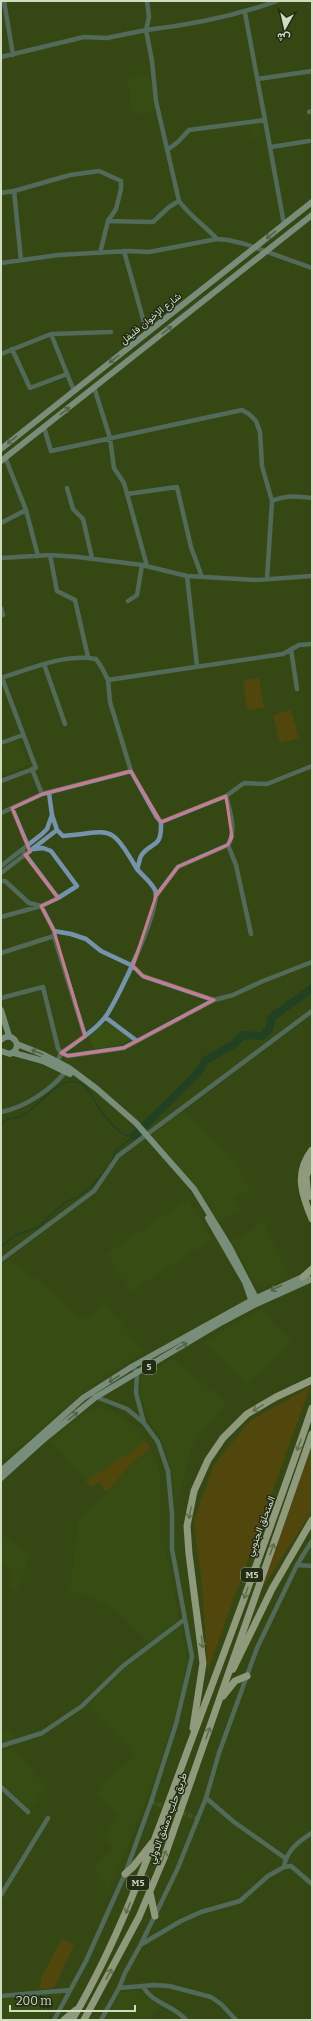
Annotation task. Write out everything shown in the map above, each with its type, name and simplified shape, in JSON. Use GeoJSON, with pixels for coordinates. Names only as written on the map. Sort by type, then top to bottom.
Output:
{"type":"FeatureCollection","features":[{"type":"Feature","properties":{"kind":"highway"},"geometry":{"type":"LineString","coordinates":[[312,1150],[305,1161],[300,1180],[304,1200],[312,1219]]}},
{"type":"Feature","properties":{"kind":"highway"},"geometry":{"type":"LineString","coordinates":[[312,1158],[306,1172],[306,1183],[312,1207]]}},
{"type":"Feature","properties":{"kind":"highway"},"geometry":{"type":"LineString","coordinates":[[302,1277],[312,1269]]}},
{"type":"Feature","properties":{"kind":"highway"},"geometry":{"type":"LineString","coordinates":[[191,1741],[203,1662],[189,1554],[187,1526],[194,1491],[208,1460],[223,1438],[247,1414],[292,1389],[312,1380]]}},
{"type":"Feature","properties":{"kind":"highway","name":"المتحلق الجنوبي"},"geometry":{"type":"LineString","coordinates":[[191,1741],[233,1632],[312,1408]]}},
{"type":"Feature","properties":{"kind":"highway","name":"المتحلق الجنوبي"},"geometry":{"type":"LineString","coordinates":[[218,1705],[312,1434]]}},
{"type":"Feature","properties":{"kind":"highway"},"geometry":{"type":"LineString","coordinates":[[226,1680],[244,1649],[275,1583],[312,1520]]}},
{"type":"Feature","properties":{"kind":"highway"},"geometry":{"type":"LineString","coordinates":[[218,1705],[235,1681],[247,1676]]}},
{"type":"Feature","properties":{"kind":"highway","name":"طريق حلب دمشق الدولي"},"geometry":{"type":"LineString","coordinates":[[84,2020],[125,1946],[150,1892],[218,1705]]}},
{"type":"Feature","properties":{"kind":"highway","name":"طريق حلب دمشق الدولي"},"geometry":{"type":"LineString","coordinates":[[72,2020],[80,2008],[113,1942],[154,1840],[191,1741]]}},
{"type":"Feature","properties":{"kind":"highway"},"geometry":{"type":"LineString","coordinates":[[125,1874],[130,1870],[154,1840]]}},
{"type":"Feature","properties":{"kind":"highway"},"geometry":{"type":"LineString","coordinates":[[150,1892],[155,1916]]}},
{"type":"Feature","properties":{"kind":"highway"},"geometry":{"type":"LineString","coordinates":[[64,2020],[80,2008]]}},
{"type":"Feature","properties":{"kind":"main road","name":"شارع الإخوان فليفل"},"geometry":{"type":"LineString","coordinates":[[1,450],[312,202]]}},
{"type":"Feature","properties":{"kind":"main road","name":"شارع الإخوان فليفل"},"geometry":{"type":"LineString","coordinates":[[3,459],[312,215]]}},
{"type":"Feature","properties":{"kind":"main road"},"geometry":{"type":"LineString","coordinates":[[1,1010],[9,1036]]}},
{"type":"Feature","properties":{"kind":"main road"},"geometry":{"type":"LineString","coordinates":[[1,1037],[9,1036],[15,1039],[17,1044],[57,1062],[97,1089],[135,1124],[175,1167],[208,1213],[255,1301]]}},
{"type":"Feature","properties":{"kind":"main road"},"geometry":{"type":"LineString","coordinates":[[14,1053],[17,1044]]}},
{"type":"Feature","properties":{"kind":"main road"},"geometry":{"type":"LineString","coordinates":[[1,1052],[6,1054],[14,1053],[32,1056],[68,1070]]}},
{"type":"Feature","properties":{"kind":"main road","name":"5"},"geometry":{"type":"LineString","coordinates":[[1,1471],[93,1396],[133,1366],[312,1272]]}},
{"type":"Feature","properties":{"kind":"main road","name":"5"},"geometry":{"type":"LineString","coordinates":[[255,1301],[312,1278]]}},
{"type":"Feature","properties":{"kind":"main road","name":"5"},"geometry":{"type":"LineString","coordinates":[[1,1478],[93,1396],[137,1374],[220,1320]]}},
{"type":"Feature","properties":{"kind":"street"},"geometry":{"type":"LineString","coordinates":[[4,1],[13,55]]}},
{"type":"Feature","properties":{"kind":"street"},"geometry":{"type":"LineString","coordinates":[[147,1],[149,17],[146,30],[152,61],[156,101],[179,200],[187,212],[205,226],[217,239]]}},
{"type":"Feature","properties":{"kind":"street"},"geometry":{"type":"LineString","coordinates":[[1,57],[84,37],[106,38],[146,30],[174,27],[245,13],[278,1]]}},
{"type":"Feature","properties":{"kind":"street"},"geometry":{"type":"LineString","coordinates":[[245,13],[284,224]]}},
{"type":"Feature","properties":{"kind":"street"},"geometry":{"type":"LineString","coordinates":[[258,79],[312,71]]}},
{"type":"Feature","properties":{"kind":"street"},"geometry":{"type":"LineString","coordinates":[[167,150],[178,142],[189,130],[265,120]]}},
{"type":"Feature","properties":{"kind":"street"},"geometry":{"type":"LineString","coordinates":[[271,148],[309,142]]}},
{"type":"Feature","properties":{"kind":"street"},"geometry":{"type":"LineString","coordinates":[[1,193],[14,191],[70,175],[99,171],[121,181],[121,189],[116,209],[108,221],[100,253]]}},
{"type":"Feature","properties":{"kind":"street"},"geometry":{"type":"LineString","coordinates":[[14,191],[21,260]]}},
{"type":"Feature","properties":{"kind":"street"},"geometry":{"type":"LineString","coordinates":[[108,221],[153,222],[168,207],[179,200]]}},
{"type":"Feature","properties":{"kind":"street"},"geometry":{"type":"LineString","coordinates":[[1,263],[52,255],[124,251],[149,252],[217,239],[228,240],[312,268]]}},
{"type":"Feature","properties":{"kind":"street"},"geometry":{"type":"LineString","coordinates":[[124,251],[147,333]]}},
{"type":"Feature","properties":{"kind":"street"},"geometry":{"type":"LineString","coordinates":[[1,354],[51,334],[111,332]]}},
{"type":"Feature","properties":{"kind":"street"},"geometry":{"type":"LineString","coordinates":[[51,334],[74,391]]}},
{"type":"Feature","properties":{"kind":"street"},"geometry":{"type":"LineString","coordinates":[[12,349],[30,388],[67,374]]}},
{"type":"Feature","properties":{"kind":"street"},"geometry":{"type":"LineString","coordinates":[[94,387],[110,438],[114,468],[124,483],[144,566],[137,595],[128,601]]}},
{"type":"Feature","properties":{"kind":"street"},"geometry":{"type":"LineString","coordinates":[[44,427],[51,451],[242,410],[249,414],[256,421],[260,432],[262,466],[272,501],[267,579]]}},
{"type":"Feature","properties":{"kind":"street"},"geometry":{"type":"LineString","coordinates":[[3,459],[26,510],[38,556]]}},
{"type":"Feature","properties":{"kind":"street"},"geometry":{"type":"LineString","coordinates":[[127,494],[177,487],[191,547],[202,577]]}},
{"type":"Feature","properties":{"kind":"street"},"geometry":{"type":"LineString","coordinates":[[67,488],[73,509],[83,519],[92,558]]}},
{"type":"Feature","properties":{"kind":"street"},"geometry":{"type":"LineString","coordinates":[[272,501],[280,497],[294,496],[312,498]]}},
{"type":"Feature","properties":{"kind":"street"},"geometry":{"type":"LineString","coordinates":[[1,523],[26,510]]}},
{"type":"Feature","properties":{"kind":"street"},"geometry":{"type":"LineString","coordinates":[[50,555],[57,591],[75,600],[88,658]]}},
{"type":"Feature","properties":{"kind":"street"},"geometry":{"type":"LineString","coordinates":[[1,558],[50,555],[92,558],[144,566],[187,576],[202,577],[267,579],[312,576]]}},
{"type":"Feature","properties":{"kind":"street"},"geometry":{"type":"LineString","coordinates":[[187,576],[197,666]]}},
{"type":"Feature","properties":{"kind":"street"},"geometry":{"type":"LineString","coordinates":[[1,608],[3,615]]}},
{"type":"Feature","properties":{"kind":"street"},"geometry":{"type":"LineString","coordinates":[[108,680],[283,654],[299,646],[312,644]]}},
{"type":"Feature","properties":{"kind":"street"},"geometry":{"type":"LineString","coordinates":[[291,649],[297,689]]}},
{"type":"Feature","properties":{"kind":"street"},"geometry":{"type":"LineString","coordinates":[[1,781],[36,768],[1,678],[44,664],[81,656],[96,659],[108,680],[110,702],[131,771],[156,816],[161,822],[162,833],[158,842],[142,856],[137,869]]}},
{"type":"Feature","properties":{"kind":"street"},"geometry":{"type":"LineString","coordinates":[[44,664],[65,724]]}},
{"type":"Feature","properties":{"kind":"street"},"geometry":{"type":"LineString","coordinates":[[1,743],[24,735]]}},
{"type":"Feature","properties":{"kind":"street"},"geometry":{"type":"LineString","coordinates":[[161,822],[226,796],[244,783],[267,784],[312,766]]}},
{"type":"Feature","properties":{"kind":"street"},"geometry":{"type":"LineString","coordinates":[[32,769],[42,794]]}},
{"type":"Feature","properties":{"kind":"street"},"geometry":{"type":"LineString","coordinates":[[1,813],[42,794],[131,771]]}},
{"type":"Feature","properties":{"kind":"street"},"geometry":{"type":"LineString","coordinates":[[49,793],[52,815],[57,830],[63,836],[95,831],[105,831],[110,833],[114,836],[137,869],[155,889],[156,896],[152,914],[133,966],[105,1017],[85,1036],[61,1053],[57,1062]]}},
{"type":"Feature","properties":{"kind":"street"},"geometry":{"type":"LineString","coordinates":[[156,896],[178,867],[228,845],[232,837],[233,828],[226,796]]}},
{"type":"Feature","properties":{"kind":"street"},"geometry":{"type":"LineString","coordinates":[[12,808],[28,846]]}},
{"type":"Feature","properties":{"kind":"street"},"geometry":{"type":"LineString","coordinates":[[1,866],[28,846],[47,829],[52,815]]}},
{"type":"Feature","properties":{"kind":"street"},"geometry":{"type":"LineString","coordinates":[[1,874],[57,830]]}},
{"type":"Feature","properties":{"kind":"street"},"geometry":{"type":"LineString","coordinates":[[228,845],[236,865],[251,934]]}},
{"type":"Feature","properties":{"kind":"street"},"geometry":{"type":"LineString","coordinates":[[1,917],[41,906],[58,898],[77,886],[51,851],[43,848],[34,849]]}},
{"type":"Feature","properties":{"kind":"street"},"geometry":{"type":"LineString","coordinates":[[22,850],[58,898]]}},
{"type":"Feature","properties":{"kind":"street"},"geometry":{"type":"LineString","coordinates":[[1,881],[5,882],[29,903],[41,906],[54,931],[54,936],[85,1036]]}},
{"type":"Feature","properties":{"kind":"street"},"geometry":{"type":"LineString","coordinates":[[54,931],[71,934],[86,939],[101,951],[133,966],[144,976],[214,1000]]}},
{"type":"Feature","properties":{"kind":"street"},"geometry":{"type":"LineString","coordinates":[[1,953],[54,936]]}},
{"type":"Feature","properties":{"kind":"street"},"geometry":{"type":"LineString","coordinates":[[61,1053],[68,1056],[124,1048],[214,1000],[234,995],[263,981],[312,962]]}},
{"type":"Feature","properties":{"kind":"street"},"geometry":{"type":"LineString","coordinates":[[1,998],[43,987],[61,1053]]}},
{"type":"Feature","properties":{"kind":"street"},"geometry":{"type":"LineString","coordinates":[[1,1260],[94,1192],[118,1156],[312,1011]]}},
{"type":"Feature","properties":{"kind":"street"},"geometry":{"type":"LineString","coordinates":[[105,1017],[137,1042]]}},
{"type":"Feature","properties":{"kind":"street"},"geometry":{"type":"LineString","coordinates":[[1,1112],[16,1109],[57,1083],[68,1070]]}},
{"type":"Feature","properties":{"kind":"street"},"geometry":{"type":"LineString","coordinates":[[133,1366],[137,1374],[136,1393],[144,1423]]}},
{"type":"Feature","properties":{"kind":"street"},"geometry":{"type":"LineString","coordinates":[[54,2020],[86,1961],[125,1874],[151,1802],[178,1717],[192,1657],[172,1549],[172,1514],[168,1471],[158,1442],[144,1423],[127,1409],[93,1396]]}},
{"type":"Feature","properties":{"kind":"street"},"geometry":{"type":"LineString","coordinates":[[101,2020],[142,1944],[178,1870],[206,1798],[218,1753],[257,1648],[297,1565],[312,1541]]}},
{"type":"Feature","properties":{"kind":"street"},"geometry":{"type":"LineString","coordinates":[[297,1565],[312,1566]]}},
{"type":"Feature","properties":{"kind":"street"},"geometry":{"type":"LineString","coordinates":[[1,1746],[42,1733],[82,1706],[123,1666],[185,1619]]}},
{"type":"Feature","properties":{"kind":"street"},"geometry":{"type":"LineString","coordinates":[[1,1786],[28,1812]]}},
{"type":"Feature","properties":{"kind":"street"},"geometry":{"type":"LineString","coordinates":[[206,1798],[234,1822],[285,1858]]}},
{"type":"Feature","properties":{"kind":"street"},"geometry":{"type":"LineString","coordinates":[[1,1895],[48,1818]]}},
{"type":"Feature","properties":{"kind":"street"},"geometry":{"type":"LineString","coordinates":[[284,1867],[285,1858],[299,1842],[312,1833]]}},
{"type":"Feature","properties":{"kind":"street"},"geometry":{"type":"LineString","coordinates":[[142,1944],[181,1921],[201,1912],[240,1901],[268,1876],[284,1867],[290,1866],[312,1884]]}},
{"type":"Feature","properties":{"kind":"street"},"geometry":{"type":"LineString","coordinates":[[143,1986],[153,1999],[178,2011],[186,2020]]}},
{"type":"Feature","properties":{"kind":"street"},"geometry":{"type":"LineString","coordinates":[[119,1988],[169,1986],[211,1997],[221,2004],[236,2020]]}},
{"type":"Feature","properties":{"kind":"street"},"geometry":{"type":"LineString","coordinates":[[1,1996],[70,1990]]}},
{"type":"Feature","properties":{"kind":"highlighted area"},"geometry":{"type":"Polygon","coordinates":[[[131,771],[161,822],[226,796],[232,837],[228,845],[178,867],[156,896],[133,966],[143,976],[214,1000],[124,1048],[68,1056],[61,1053],[85,1036],[54,931],[41,906],[58,898],[25,855],[30,852],[12,808],[42,794],[131,771]]]}},
{"type":"Feature","properties":{"kind":"shaded area"},"geometry":{"type":"Polygon","coordinates":[[[150,73],[155,111],[133,115],[127,78],[150,73]]]}},
{"type":"Feature","properties":{"kind":"shaded area"},"geometry":{"type":"Polygon","coordinates":[[[259,121],[260,138],[252,139],[251,122],[259,121]]]}},
{"type":"Feature","properties":{"kind":"shaded area"},"geometry":{"type":"Polygon","coordinates":[[[259,678],[264,708],[247,710],[243,681],[259,678]]]}},
{"type":"Feature","properties":{"kind":"shaded area"},"geometry":{"type":"Polygon","coordinates":[[[291,710],[299,738],[280,743],[273,715],[291,710]]]}},
{"type":"Feature","properties":{"kind":"shaded area"},"geometry":{"type":"Polygon","coordinates":[[[18,740],[28,765],[1,776],[1,747],[18,740]]]}},
{"type":"Feature","properties":{"kind":"shaded area"},"geometry":{"type":"Polygon","coordinates":[[[107,1021],[132,1039],[120,1045],[94,1049],[89,1036],[107,1021]]]}},
{"type":"Feature","properties":{"kind":"shaded area"},"geometry":{"type":"Polygon","coordinates":[[[183,1110],[230,1154],[250,1189],[235,1198],[242,1210],[219,1222],[177,1163],[152,1135],[183,1110]]]}},
{"type":"Feature","properties":{"kind":"shaded area"},"geometry":{"type":"Polygon","coordinates":[[[188,1199],[212,1239],[130,1292],[107,1253],[188,1199]]]}},
{"type":"Feature","properties":{"kind":"shaded area"},"geometry":{"type":"Polygon","coordinates":[[[263,1222],[289,1278],[264,1287],[253,1281],[231,1242],[263,1222]]]}},
{"type":"Feature","properties":{"kind":"shaded area"},"geometry":{"type":"Polygon","coordinates":[[[8,1260],[38,1280],[84,1320],[105,1304],[144,1352],[102,1379],[79,1396],[68,1407],[54,1415],[46,1425],[1,1461],[1,1266],[8,1260]]]}},
{"type":"Feature","properties":{"kind":"shaded area"},"geometry":{"type":"Polygon","coordinates":[[[261,1309],[292,1343],[246,1384],[203,1342],[261,1309]]]}},
{"type":"Feature","properties":{"kind":"shaded area"},"geometry":{"type":"Polygon","coordinates":[[[173,1359],[226,1402],[191,1446],[178,1498],[175,1498],[172,1470],[162,1440],[149,1421],[140,1392],[141,1377],[173,1359]]]}},
{"type":"Feature","properties":{"kind":"shaded area"},"geometry":{"type":"Polygon","coordinates":[[[310,1387],[208,1670],[202,1585],[194,1521],[213,1466],[250,1421],[310,1387]]]}},
{"type":"Feature","properties":{"kind":"shaded area"},"geometry":{"type":"Polygon","coordinates":[[[105,1407],[124,1418],[138,1429],[146,1441],[86,1481],[51,1440],[90,1410],[105,1407]]]}},
{"type":"Feature","properties":{"kind":"shaded area"},"geometry":{"type":"Polygon","coordinates":[[[146,1441],[150,1449],[134,1461],[106,1492],[99,1482],[91,1487],[86,1481],[146,1441]]]}},
{"type":"Feature","properties":{"kind":"shaded area"},"geometry":{"type":"Polygon","coordinates":[[[312,1444],[312,1511],[259,1593],[312,1444]]]}},
{"type":"Feature","properties":{"kind":"shaded area"},"geometry":{"type":"Polygon","coordinates":[[[150,1449],[160,1472],[160,1541],[166,1550],[179,1620],[148,1643],[116,1610],[100,1601],[70,1589],[78,1532],[77,1523],[134,1461],[150,1449]]]}},
{"type":"Feature","properties":{"kind":"shaded area"},"geometry":{"type":"Polygon","coordinates":[[[1,1534],[29,1553],[17,1591],[9,1587],[14,1572],[1,1563],[1,1534]]]}},
{"type":"Feature","properties":{"kind":"shaded area"},"geometry":{"type":"Polygon","coordinates":[[[181,1627],[188,1657],[173,1724],[146,1802],[109,1892],[94,1867],[114,1847],[103,1840],[117,1815],[108,1809],[111,1805],[97,1795],[111,1774],[136,1756],[87,1707],[127,1667],[162,1639],[181,1627]]]}},
{"type":"Feature","properties":{"kind":"shaded area"},"geometry":{"type":"Polygon","coordinates":[[[1,1729],[11,1730],[15,1740],[1,1743],[1,1729]]]}},
{"type":"Feature","properties":{"kind":"shaded area"},"geometry":{"type":"Polygon","coordinates":[[[13,1748],[46,1787],[30,1810],[1,1782],[1,1751],[13,1748]]]}},
{"type":"Feature","properties":{"kind":"shaded area"},"geometry":{"type":"Polygon","coordinates":[[[62,1939],[74,1945],[54,1988],[39,1989],[42,1976],[62,1939]]]}},
{"type":"Feature","properties":{"kind":"shaded area"},"geometry":{"type":"Polygon","coordinates":[[[138,1990],[159,2008],[146,2020],[105,2020],[120,1993],[138,1990]]]}},
{"type":"Feature","properties":{"kind":"shaded area"},"geometry":{"type":"Polygon","coordinates":[[[63,1993],[47,2020],[1,2020],[1,1999],[63,1993]]]}},
{"type":"Feature","properties":{"kind":"waterway"},"geometry":{"type":"LineString","coordinates":[[134,1136],[195,1076],[206,1060],[233,1045],[243,1035],[263,1036],[269,1029],[272,1017],[312,988]]}},
{"type":"Feature","properties":{"kind":"waterway"},"geometry":{"type":"LineString","coordinates":[[1,1125],[9,1118],[19,1117],[26,1114],[57,1087],[69,1082],[76,1082],[82,1084],[86,1088],[109,1122],[123,1134],[127,1136],[134,1132],[137,1133]]}},
{"type":"Feature","properties":{"kind":"waterway"},"geometry":{"type":"LineString","coordinates":[[111,1163],[115,1151],[134,1136]]}},
{"type":"Feature","properties":{"kind":"waterway"},"geometry":{"type":"LineString","coordinates":[[1,1247],[14,1236],[38,1227],[65,1202],[78,1197],[93,1185],[108,1167]]}},
{"type":"Feature","properties":{"kind":"tunnel"},"geometry":{"type":"LineString","coordinates":[[151,1802],[197,1818]]}}]}
